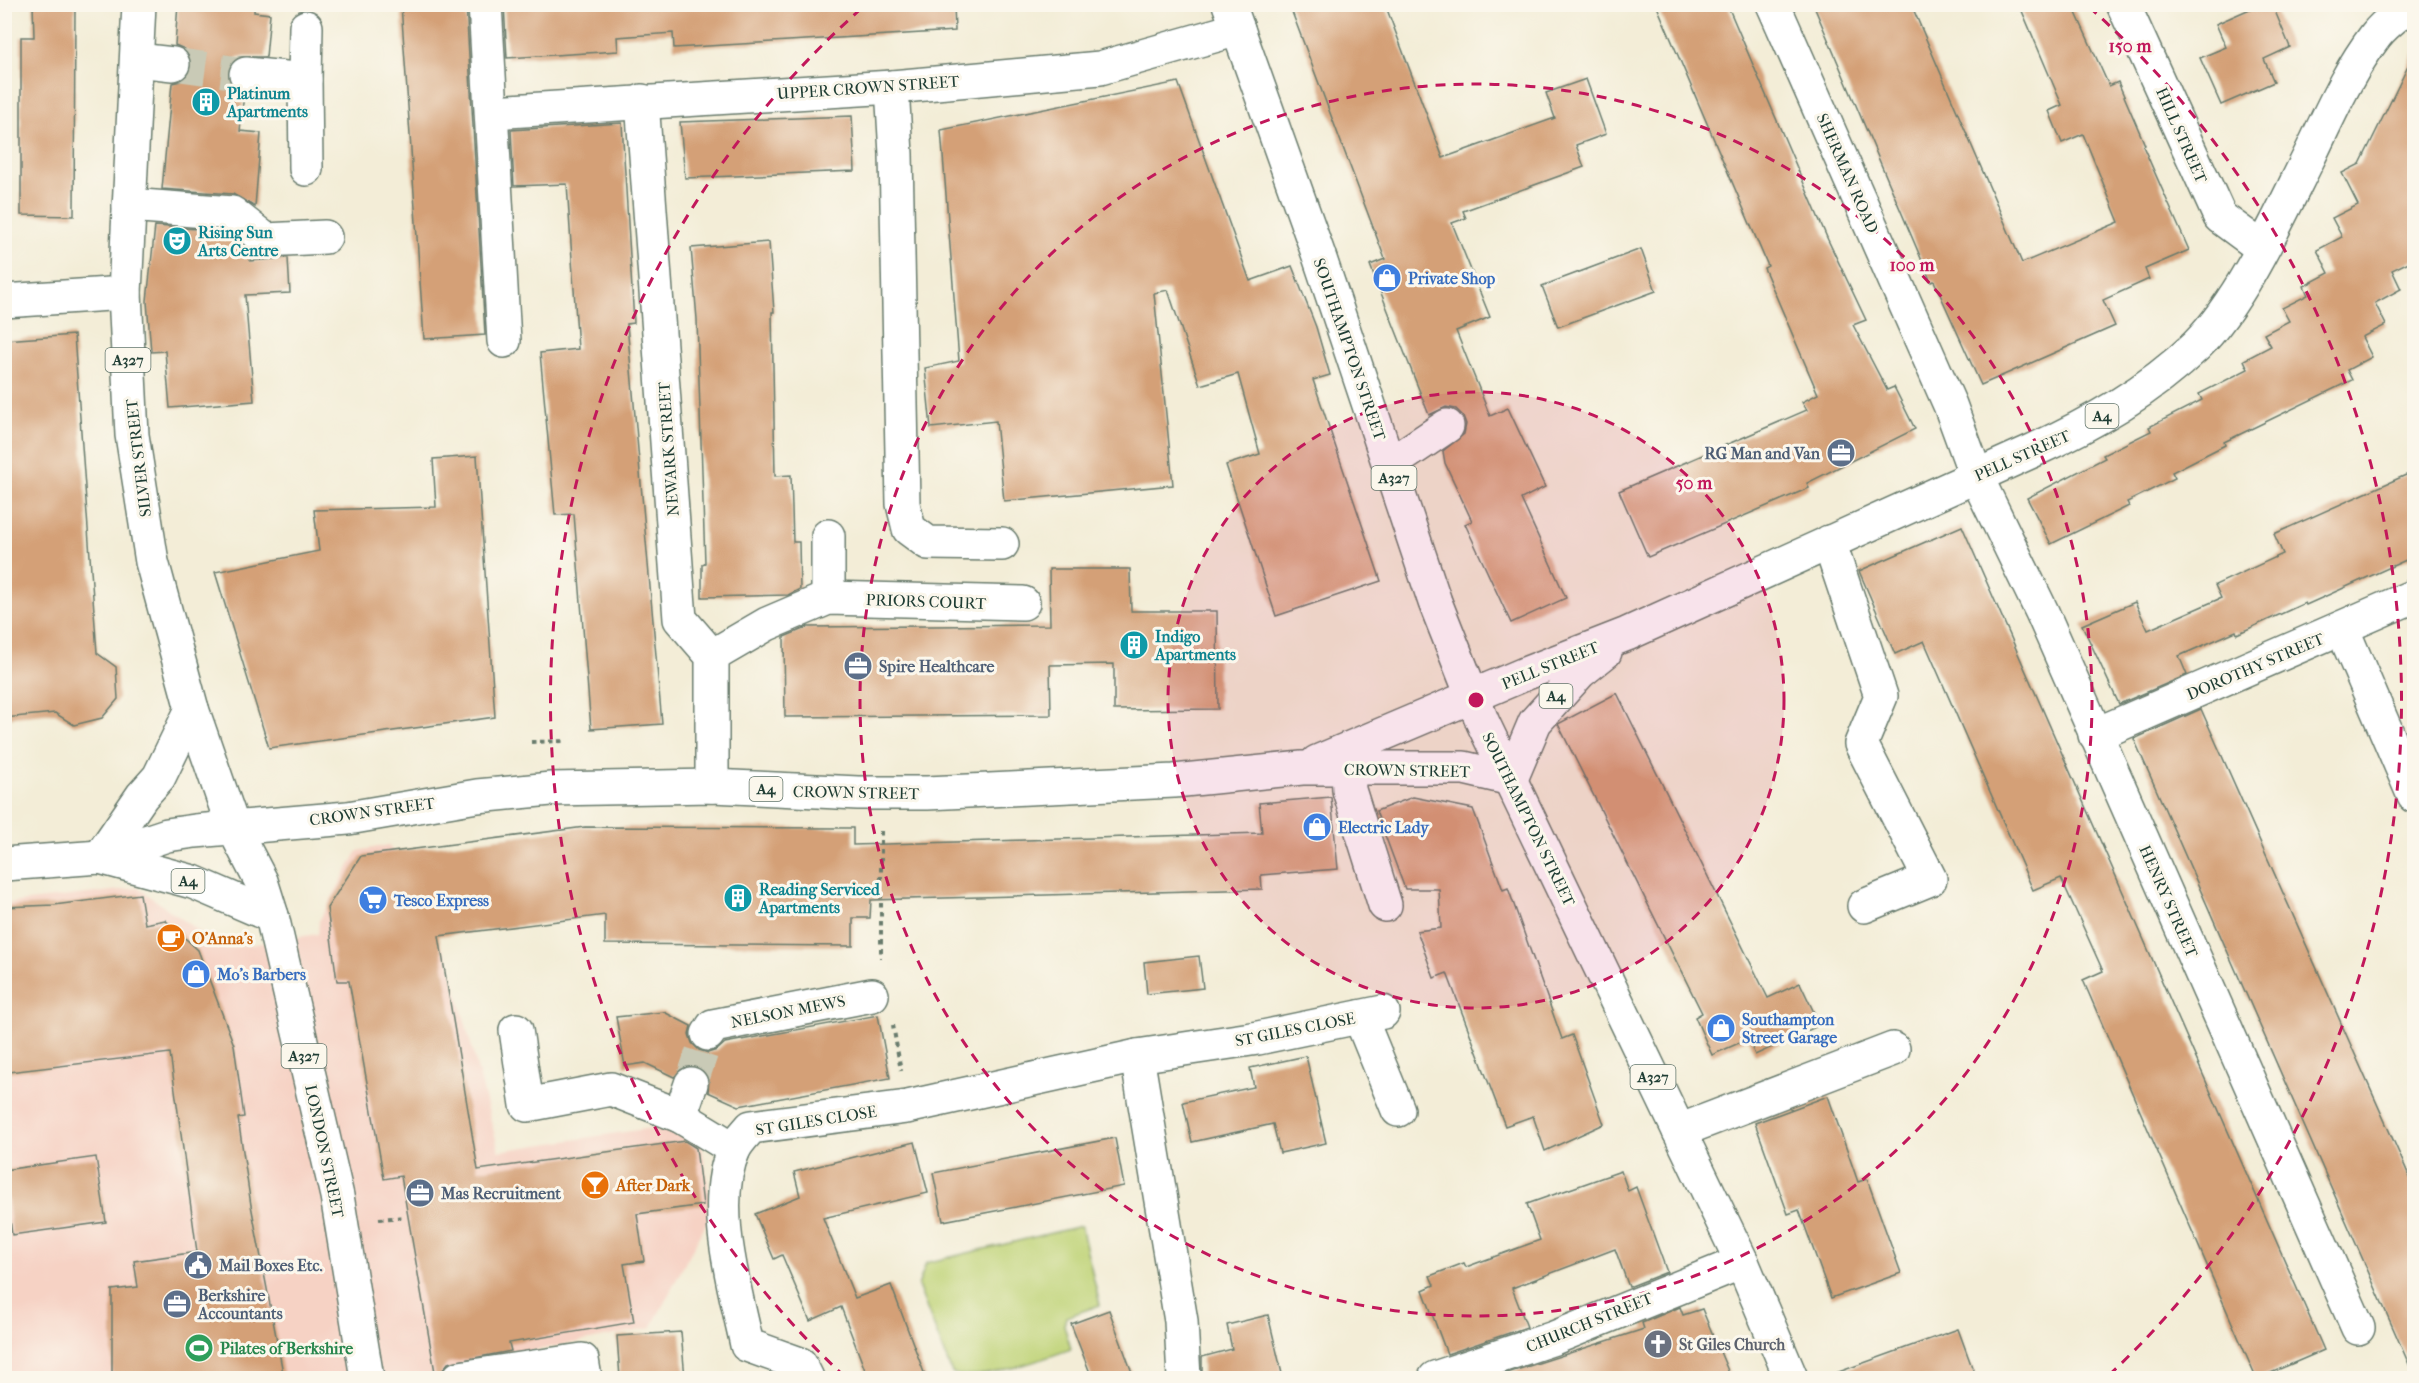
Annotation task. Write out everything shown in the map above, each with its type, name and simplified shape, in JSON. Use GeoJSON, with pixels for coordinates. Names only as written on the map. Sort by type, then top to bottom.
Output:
{"type":"FeatureCollection","features":[{"type":"Feature","properties":{"kind":"main road","name":"SILVER STREET"},"geometry":{"type":"LineString","coordinates":[[139,4],[125,293],[132,435],[152,562],[192,709],[233,827]]}},
{"type":"Feature","properties":{"kind":"main road"},"geometry":{"type":"LineString","coordinates":[[485,4],[504,341]]}},
{"type":"Feature","properties":{"kind":"main road","name":"SHERMAN ROAD"},"geometry":{"type":"LineString","coordinates":[[1773,4],[1950,405],[1976,476]]}},
{"type":"Feature","properties":{"kind":"main road","name":"HILL STREET"},"geometry":{"type":"LineString","coordinates":[[2123,4],[2220,217],[2262,248]]}},
{"type":"Feature","properties":{"kind":"main road","name":"PELL STREET"},"geometry":{"type":"LineString","coordinates":[[1473,697],[1627,634],[2090,424],[2168,370],[2197,345],[2218,318],[2262,248],[2342,87],[2377,33],[2410,4]]}},
{"type":"Feature","properties":{"kind":"main road","name":"UPPER CROWN STREET"},"geometry":{"type":"LineString","coordinates":[[492,112],[892,87],[1100,68],[1235,12]]}},
{"type":"Feature","properties":{"kind":"main road","name":"SOUTHAMPTON STREET"},"geometry":{"type":"LineString","coordinates":[[1235,12],[1435,602],[1483,723],[1742,1262],[1791,1378]]}},
{"type":"Feature","properties":{"kind":"main road"},"geometry":{"type":"LineString","coordinates":[[306,27],[306,169]]}},
{"type":"Feature","properties":{"kind":"main road"},"geometry":{"type":"LineString","coordinates":[[137,60],[173,64]]}},
{"type":"Feature","properties":{"kind":"main road"},"geometry":{"type":"LineString","coordinates":[[246,74],[305,80]]}},
{"type":"Feature","properties":{"kind":"main road"},"geometry":{"type":"LineString","coordinates":[[892,87],[896,154],[903,504],[909,529],[928,543],[1002,544]]}},
{"type":"Feature","properties":{"kind":"main road","name":"NEWARK STREET"},"geometry":{"type":"LineString","coordinates":[[642,101],[680,619],[712,656]]}},
{"type":"Feature","properties":{"kind":"main road"},"geometry":{"type":"LineString","coordinates":[[129,205],[232,213],[266,240],[325,237]]}},
{"type":"Feature","properties":{"kind":"main road"},"geometry":{"type":"LineString","coordinates":[[4,300],[125,293]]}},
{"type":"Feature","properties":{"kind":"main road"},"geometry":{"type":"LineString","coordinates":[[1389,465],[1447,426]]}},
{"type":"Feature","properties":{"kind":"main road","name":"HENRY STREET"},"geometry":{"type":"LineString","coordinates":[[1976,476],[2042,612],[2358,1329]]}},
{"type":"Feature","properties":{"kind":"main road"},"geometry":{"type":"LineString","coordinates":[[828,536],[828,598]]}},
{"type":"Feature","properties":{"kind":"main road"},"geometry":{"type":"LineString","coordinates":[[1828,542],[1881,696],[1861,744],[1930,879],[1863,906]]}},
{"type":"Feature","properties":{"kind":"main road","name":"DOROTHY STREET"},"geometry":{"type":"LineString","coordinates":[[2095,735],[2415,596]]}},
{"type":"Feature","properties":{"kind":"main road","name":"PRIORS COURT"},"geometry":{"type":"LineString","coordinates":[[712,656],[767,624],[828,598],[1023,603]]}},
{"type":"Feature","properties":{"kind":"main road"},"geometry":{"type":"LineString","coordinates":[[2342,628],[2415,796]]}},
{"type":"Feature","properties":{"kind":"main road","name":"PELL STREET"},"geometry":{"type":"LineString","coordinates":[[1511,779],[1535,722],[1542,713],[1580,672],[1627,634]]}},
{"type":"Feature","properties":{"kind":"main road"},"geometry":{"type":"LineString","coordinates":[[712,656],[712,786]]}},
{"type":"Feature","properties":{"kind":"main road","name":"CROWN STREET"},"geometry":{"type":"LineString","coordinates":[[1302,768],[1473,697]]}},
{"type":"Feature","properties":{"kind":"main road"},"geometry":{"type":"LineString","coordinates":[[100,857],[142,796],[159,777],[192,709]]}},
{"type":"Feature","properties":{"kind":"main road","name":"CROWN STREET"},"geometry":{"type":"LineString","coordinates":[[233,827],[348,818],[477,796],[551,789],[712,786],[858,793],[938,793],[1174,781],[1302,768],[1464,768],[1511,779]]}},
{"type":"Feature","properties":{"kind":"main road"},"geometry":{"type":"LineString","coordinates":[[1348,768],[1349,790],[1385,905]]}},
{"type":"Feature","properties":{"kind":"main road","name":"A4"},"geometry":{"type":"LineString","coordinates":[[4,864],[100,857],[167,835],[233,827]]}},
{"type":"Feature","properties":{"kind":"main road","name":"LONDON STREET"},"geometry":{"type":"LineString","coordinates":[[233,827],[261,881],[272,916],[337,1196],[367,1378]]}},
{"type":"Feature","properties":{"kind":"main road","name":"A4"},"geometry":{"type":"LineString","coordinates":[[100,857],[193,882],[272,916]]}},
{"type":"Feature","properties":{"kind":"main road","name":"NELSON MEWS"},"geometry":{"type":"LineString","coordinates":[[708,1034],[713,1026],[872,995]]}},
{"type":"Feature","properties":{"kind":"main road","name":"ST GILES CLOSE"},"geometry":{"type":"LineString","coordinates":[[807,1378],[800,1364],[747,1345],[726,1243],[724,1193],[734,1149],[751,1126],[908,1107],[1137,1056],[1258,1038],[1371,1015],[1398,1110]]}},
{"type":"Feature","properties":{"kind":"main road"},"geometry":{"type":"LineString","coordinates":[[516,1029],[528,1105],[611,1089],[680,1116],[734,1149]]}},
{"type":"Feature","properties":{"kind":"main road"},"geometry":{"type":"LineString","coordinates":[[1679,1131],[1893,1049]]}},
{"type":"Feature","properties":{"kind":"main road"},"geometry":{"type":"LineString","coordinates":[[1137,1056],[1181,1322],[1184,1378]]}},
{"type":"Feature","properties":{"kind":"main road"},"geometry":{"type":"LineString","coordinates":[[680,1116],[690,1084]]}},
{"type":"Feature","properties":{"kind":"main road","name":"CHURCH STREET"},"geometry":{"type":"LineString","coordinates":[[1435,1378],[1554,1338],[1742,1262]]}},
{"type":"Feature","properties":{"kind":"main road"},"geometry":{"type":"LineString","coordinates":[[459,1378],[582,1360],[585,1378]]}},
{"type":"Feature","properties":{"kind":"path"},"geometry":{"type":"LineString","coordinates":[[531,742],[567,741]]}},
{"type":"Feature","properties":{"kind":"shaded area"},"geometry":{"type":"Polygon","coordinates":[[[389,845],[449,961],[499,1151],[698,1121],[712,1212],[651,1328],[532,1351],[536,1378],[5,1378],[4,904],[138,888],[224,949],[318,934],[319,921],[358,851],[389,845]]]}},
{"type":"Feature","properties":{"kind":"green space"},"geometry":{"type":"Polygon","coordinates":[[[1081,1226],[1100,1305],[1066,1317],[1064,1325],[1071,1349],[1028,1364],[994,1372],[978,1375],[952,1373],[918,1286],[926,1263],[1081,1226]]]}},
{"type":"Feature","properties":{"kind":"building"},"geometry":{"type":"Polygon","coordinates":[[[33,4],[75,4],[74,216],[21,215],[21,37],[34,37],[33,4]]]}},
{"type":"Feature","properties":{"kind":"building","name":"Platinum Apartments"},"geometry":{"type":"Polygon","coordinates":[[[178,4],[254,4],[254,12],[270,14],[266,57],[239,57],[231,64],[227,73],[229,82],[235,89],[244,93],[240,131],[261,133],[255,207],[233,194],[162,189],[172,83],[188,76],[192,65],[185,49],[175,45],[178,4]]]}},
{"type":"Feature","properties":{"kind":"building"},"geometry":{"type":"Polygon","coordinates":[[[401,4],[466,4],[485,335],[424,339],[401,4]]]}},
{"type":"Feature","properties":{"kind":"building"},"geometry":{"type":"Polygon","coordinates":[[[504,4],[954,4],[955,31],[674,48],[673,33],[617,37],[618,51],[507,58],[504,4]]]}},
{"type":"Feature","properties":{"kind":"building"},"geometry":{"type":"Polygon","coordinates":[[[1289,4],[1385,4],[1443,158],[1555,118],[1546,93],[1586,79],[1606,134],[1576,145],[1584,167],[1463,211],[1466,218],[1452,223],[1490,317],[1456,331],[1490,416],[1508,408],[1545,487],[1521,499],[1566,598],[1511,623],[1465,524],[1472,521],[1445,463],[1443,451],[1464,434],[1466,424],[1463,416],[1456,409],[1446,407],[1429,415],[1370,265],[1385,259],[1289,4]]]}},
{"type":"Feature","properties":{"kind":"building"},"geometry":{"type":"Polygon","coordinates":[[[1656,4],[1727,4],[1828,240],[1866,320],[1853,325],[1887,390],[1894,387],[1915,429],[1807,483],[1809,488],[1648,557],[1619,491],[1807,410],[1802,402],[1818,394],[1764,268],[1768,266],[1656,4]]]}},
{"type":"Feature","properties":{"kind":"building"},"geometry":{"type":"Polygon","coordinates":[[[1813,4],[1911,4],[2022,263],[2119,222],[2083,134],[2062,143],[2049,111],[2062,105],[2019,4],[2072,4],[2109,86],[2118,82],[2145,145],[2143,146],[2189,250],[2145,269],[2149,279],[2103,300],[2115,326],[1981,385],[1934,281],[1931,282],[1813,4]]]}},
{"type":"Feature","properties":{"kind":"building"},"geometry":{"type":"Polygon","coordinates":[[[2261,4],[2272,4],[2290,47],[2264,59],[2274,82],[2221,105],[2200,58],[2226,47],[2216,24],[2261,4]]]}},
{"type":"Feature","properties":{"kind":"building"},"geometry":{"type":"Polygon","coordinates":[[[2415,52],[2415,259],[2392,270],[2401,289],[2375,303],[2386,325],[2362,337],[2372,357],[2347,370],[2352,380],[2224,442],[2225,445],[2172,472],[2175,478],[2127,502],[2129,506],[2051,544],[2027,498],[2105,458],[2103,455],[2151,431],[2149,427],[2202,400],[2199,394],[2248,369],[2244,360],[2271,346],[2264,334],[2289,321],[2282,308],[2308,295],[2304,286],[2329,273],[2317,250],[2342,237],[2332,218],[2358,205],[2342,173],[2360,164],[2415,52]]]}},
{"type":"Feature","properties":{"kind":"building"},"geometry":{"type":"Polygon","coordinates":[[[1178,82],[1250,281],[1292,266],[1316,327],[1330,375],[1313,380],[1381,581],[1276,616],[1226,465],[1260,454],[1238,374],[1200,385],[1168,290],[1154,293],[1173,485],[1004,501],[996,421],[931,428],[925,368],[959,361],[941,130],[1178,82]]]}},
{"type":"Feature","properties":{"kind":"building"},"geometry":{"type":"Polygon","coordinates":[[[852,116],[855,171],[685,178],[680,122],[852,116]]]}},
{"type":"Feature","properties":{"kind":"building"},"geometry":{"type":"Polygon","coordinates":[[[622,123],[634,323],[627,324],[662,724],[591,729],[574,514],[555,515],[540,353],[578,349],[567,184],[514,186],[511,130],[622,123]]]}},
{"type":"Feature","properties":{"kind":"building"},"geometry":{"type":"Polygon","coordinates":[[[155,226],[225,231],[251,252],[250,261],[288,258],[290,293],[245,295],[254,401],[170,408],[165,351],[151,352],[147,301],[155,226]]]}},
{"type":"Feature","properties":{"kind":"building"},"geometry":{"type":"Polygon","coordinates":[[[769,242],[774,312],[772,312],[775,476],[791,475],[793,542],[799,542],[800,589],[788,595],[702,597],[702,564],[705,563],[697,319],[691,248],[769,242]]]}},
{"type":"Feature","properties":{"kind":"building"},"geometry":{"type":"Polygon","coordinates":[[[1641,249],[1656,291],[1558,327],[1542,286],[1641,249]]]}},
{"type":"Feature","properties":{"kind":"building"},"geometry":{"type":"Polygon","coordinates":[[[74,335],[97,653],[116,667],[118,699],[102,718],[74,725],[55,713],[4,718],[4,340],[74,335]]]}},
{"type":"Feature","properties":{"kind":"building"},"geometry":{"type":"Polygon","coordinates":[[[477,456],[495,717],[269,748],[215,572],[319,551],[314,510],[436,507],[433,459],[477,456]]]}},
{"type":"Feature","properties":{"kind":"building"},"geometry":{"type":"Polygon","coordinates":[[[2415,471],[2415,556],[2306,605],[2305,603],[2237,634],[2236,631],[2179,656],[2187,675],[2119,704],[2082,625],[2135,602],[2148,630],[2221,598],[2215,585],[2283,554],[2274,534],[2415,471]]]}},
{"type":"Feature","properties":{"kind":"building"},"geometry":{"type":"Polygon","coordinates":[[[1962,526],[2324,1350],[2259,1378],[2256,1378],[2083,980],[2103,971],[2061,878],[2033,890],[1924,641],[1895,654],[1859,571],[1962,526]]]}},
{"type":"Feature","properties":{"kind":"building"},"geometry":{"type":"Polygon","coordinates":[[[1049,569],[1130,569],[1131,611],[1217,611],[1218,709],[1114,710],[1114,664],[1050,665],[1051,715],[785,717],[784,637],[808,627],[1050,625],[1049,569]]]}},
{"type":"Feature","properties":{"kind":"building"},"geometry":{"type":"Polygon","coordinates":[[[1617,693],[1768,998],[1800,983],[1820,1025],[1755,1055],[1748,1039],[1712,1055],[1695,1017],[1702,1013],[1558,724],[1617,693]]]}},
{"type":"Feature","properties":{"kind":"building"},"geometry":{"type":"Polygon","coordinates":[[[2201,709],[2415,1189],[2415,1378],[2134,739],[2201,709]]]}},
{"type":"Feature","properties":{"kind":"building"},"geometry":{"type":"Polygon","coordinates":[[[1331,797],[1338,869],[1261,875],[1262,889],[871,900],[870,918],[853,918],[853,946],[605,944],[605,915],[439,936],[478,1170],[685,1141],[696,1148],[703,1205],[637,1214],[644,1261],[624,1264],[634,1322],[509,1343],[511,1351],[448,1363],[442,1371],[441,1378],[436,1378],[401,1176],[384,1179],[349,981],[337,981],[327,908],[361,856],[585,827],[853,828],[853,845],[1262,833],[1259,803],[1331,797]]]}},
{"type":"Feature","properties":{"kind":"building"},"geometry":{"type":"Polygon","coordinates":[[[1413,797],[1473,809],[1503,890],[1508,888],[1562,1039],[1572,1035],[1604,1124],[1545,1151],[1533,1116],[1505,1126],[1447,973],[1434,978],[1417,931],[1441,928],[1439,889],[1405,889],[1376,811],[1413,797]]]}},
{"type":"Feature","properties":{"kind":"building"},"geometry":{"type":"Polygon","coordinates":[[[140,894],[145,924],[165,920],[198,950],[234,1045],[244,1117],[238,1118],[251,1205],[284,1378],[112,1378],[112,1290],[138,1287],[134,1261],[197,1252],[170,1053],[9,1072],[4,1023],[4,907],[54,905],[140,894]]]}},
{"type":"Feature","properties":{"kind":"building"},"geometry":{"type":"Polygon","coordinates":[[[1199,956],[1203,988],[1147,994],[1144,962],[1199,956]]]}},
{"type":"Feature","properties":{"kind":"building"},"geometry":{"type":"Polygon","coordinates":[[[664,1012],[691,1026],[689,1034],[692,1043],[699,1050],[708,1053],[717,1050],[725,1043],[878,1015],[890,1078],[739,1106],[708,1092],[709,1080],[705,1071],[698,1067],[687,1066],[674,1077],[645,1063],[625,1066],[616,1017],[664,1012]]]}},
{"type":"Feature","properties":{"kind":"building"},"geometry":{"type":"Polygon","coordinates":[[[1306,1056],[1326,1143],[1280,1153],[1273,1124],[1192,1142],[1183,1102],[1254,1087],[1250,1068],[1306,1056]]]}},
{"type":"Feature","properties":{"kind":"building"},"geometry":{"type":"Polygon","coordinates":[[[1828,1096],[1858,1182],[1867,1179],[1901,1273],[1831,1298],[1799,1210],[1788,1214],[1755,1123],[1828,1096]]]}},
{"type":"Feature","properties":{"kind":"building"},"geometry":{"type":"Polygon","coordinates":[[[1115,1138],[1124,1186],[943,1221],[933,1173],[1115,1138]]]}},
{"type":"Feature","properties":{"kind":"building"},"geometry":{"type":"Polygon","coordinates":[[[915,1142],[928,1193],[823,1218],[855,1298],[891,1285],[926,1378],[868,1378],[841,1307],[810,1321],[782,1255],[774,1259],[755,1214],[800,1196],[794,1172],[915,1142]]]}},
{"type":"Feature","properties":{"kind":"building"},"geometry":{"type":"Polygon","coordinates":[[[96,1157],[106,1222],[12,1235],[4,1170],[96,1157]]]}},
{"type":"Feature","properties":{"kind":"building"},"geometry":{"type":"Polygon","coordinates":[[[1621,1171],[1628,1191],[1636,1187],[1667,1272],[1629,1287],[1615,1249],[1512,1288],[1527,1327],[1447,1354],[1423,1290],[1434,1285],[1430,1276],[1464,1263],[1466,1267],[1540,1240],[1527,1204],[1621,1171]]]}},
{"type":"Feature","properties":{"kind":"building","name":"St Giles Church"},"geometry":{"type":"Polygon","coordinates":[[[1680,1307],[1683,1315],[1702,1309],[1731,1378],[1492,1378],[1644,1329],[1642,1323],[1680,1307]]]}},
{"type":"Feature","properties":{"kind":"building"},"geometry":{"type":"Polygon","coordinates":[[[1109,1310],[1134,1378],[1092,1378],[1071,1324],[1109,1310]]]}},
{"type":"Feature","properties":{"kind":"building"},"geometry":{"type":"Polygon","coordinates":[[[1268,1315],[1283,1378],[1202,1378],[1202,1357],[1232,1349],[1227,1325],[1268,1315]]]}},
{"type":"Feature","properties":{"kind":"building"},"geometry":{"type":"Polygon","coordinates":[[[1958,1329],[1976,1378],[1833,1378],[1833,1374],[1958,1329]]]}},
{"type":"Feature","properties":{"kind":"building"},"geometry":{"type":"Polygon","coordinates":[[[681,1332],[685,1378],[620,1378],[617,1336],[681,1332]]]}},
{"type":"Feature","properties":{"kind":"tunnel"},"geometry":{"type":"LineString","coordinates":[[173,64],[246,74]]}},
{"type":"Feature","properties":{"kind":"tunnel"},"geometry":{"type":"LineString","coordinates":[[691,1084],[708,1034]]}},
{"type":"Feature","properties":{"kind":"place","name":"Platinum Apartments"},"geometry":{"type":"Point","coordinates":[206,102]}},
{"type":"Feature","properties":{"kind":"place","name":"Rising Sun Arts Centre"},"geometry":{"type":"Point","coordinates":[177,241]}},
{"type":"Feature","properties":{"kind":"place","name":"Private Shop"},"geometry":{"type":"Point","coordinates":[1387,278]}},
{"type":"Feature","properties":{"kind":"place","name":"RG Man and Van"},"geometry":{"type":"Point","coordinates":[1841,453]}},
{"type":"Feature","properties":{"kind":"place","name":"Indigo Apartments"},"geometry":{"type":"Point","coordinates":[1134,645]}},
{"type":"Feature","properties":{"kind":"place","name":"Spire Healthcare"},"geometry":{"type":"Point","coordinates":[858,666]}},
{"type":"Feature","properties":{"kind":"place","name":"Electric Lady"},"geometry":{"type":"Point","coordinates":[1317,827]}},
{"type":"Feature","properties":{"kind":"place","name":"Reading Serviced Apartments"},"geometry":{"type":"Point","coordinates":[738,898]}},
{"type":"Feature","properties":{"kind":"place","name":"Tesco Express"},"geometry":{"type":"Point","coordinates":[373,900]}},
{"type":"Feature","properties":{"kind":"place","name":"O'Anna's"},"geometry":{"type":"Point","coordinates":[171,938]}},
{"type":"Feature","properties":{"kind":"place","name":"Mo's Barbers"},"geometry":{"type":"Point","coordinates":[196,974]}},
{"type":"Feature","properties":{"kind":"place","name":"Southampton Street Garage"},"geometry":{"type":"Point","coordinates":[1721,1028]}},
{"type":"Feature","properties":{"kind":"place","name":"After Dark"},"geometry":{"type":"Point","coordinates":[595,1185]}},
{"type":"Feature","properties":{"kind":"place","name":"Mas Recruitment"},"geometry":{"type":"Point","coordinates":[420,1193]}},
{"type":"Feature","properties":{"kind":"place","name":"Mail Boxes Etc."},"geometry":{"type":"Point","coordinates":[198,1265]}},
{"type":"Feature","properties":{"kind":"place","name":"Berkshire Accountants"},"geometry":{"type":"Point","coordinates":[177,1304]}},
{"type":"Feature","properties":{"kind":"place","name":"St Giles Church"},"geometry":{"type":"Point","coordinates":[1658,1344]}},
{"type":"Feature","properties":{"kind":"place","name":"Pilates of Berkshire"},"geometry":{"type":"Point","coordinates":[199,1348]}}]}
